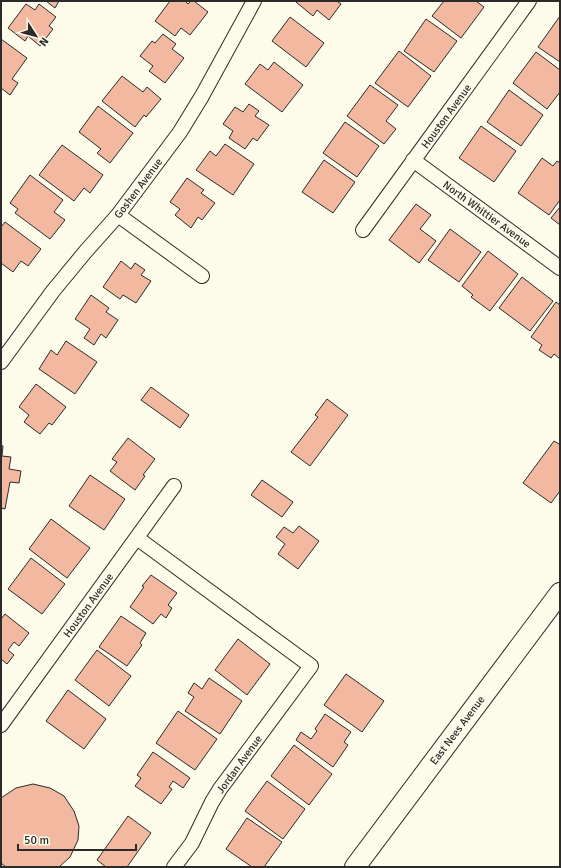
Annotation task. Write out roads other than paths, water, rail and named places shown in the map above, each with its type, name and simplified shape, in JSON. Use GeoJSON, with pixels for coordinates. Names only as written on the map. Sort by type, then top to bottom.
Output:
{"type":"FeatureCollection","features":[{"type":"Feature","properties":{"kind":"main road","name":"East Nees Avenue"},"geometry":{"type":"LineString","coordinates":[[355,867],[560,593]]}},
{"type":"Feature","properties":{"kind":"street","name":"Goshen Avenue"},"geometry":{"type":"LineString","coordinates":[[1,362],[53,291],[118,215],[180,132],[254,1]]}},
{"type":"Feature","properties":{"kind":"street","name":"Houston Avenue"},"geometry":{"type":"LineString","coordinates":[[362,230],[529,1]]}},
{"type":"Feature","properties":{"kind":"street","name":"North Whittier Avenue"},"geometry":{"type":"LineString","coordinates":[[414,160],[560,268]]}},
{"type":"Feature","properties":{"kind":"street"},"geometry":{"type":"LineString","coordinates":[[118,215],[202,276]]}},
{"type":"Feature","properties":{"kind":"street","name":"Houston Avenue"},"geometry":{"type":"LineString","coordinates":[[1,724],[174,486]]}},
{"type":"Feature","properties":{"kind":"street","name":"Jordan Avenue"},"geometry":{"type":"LineString","coordinates":[[137,538],[311,666],[220,789],[192,843],[174,867]]}}]}
